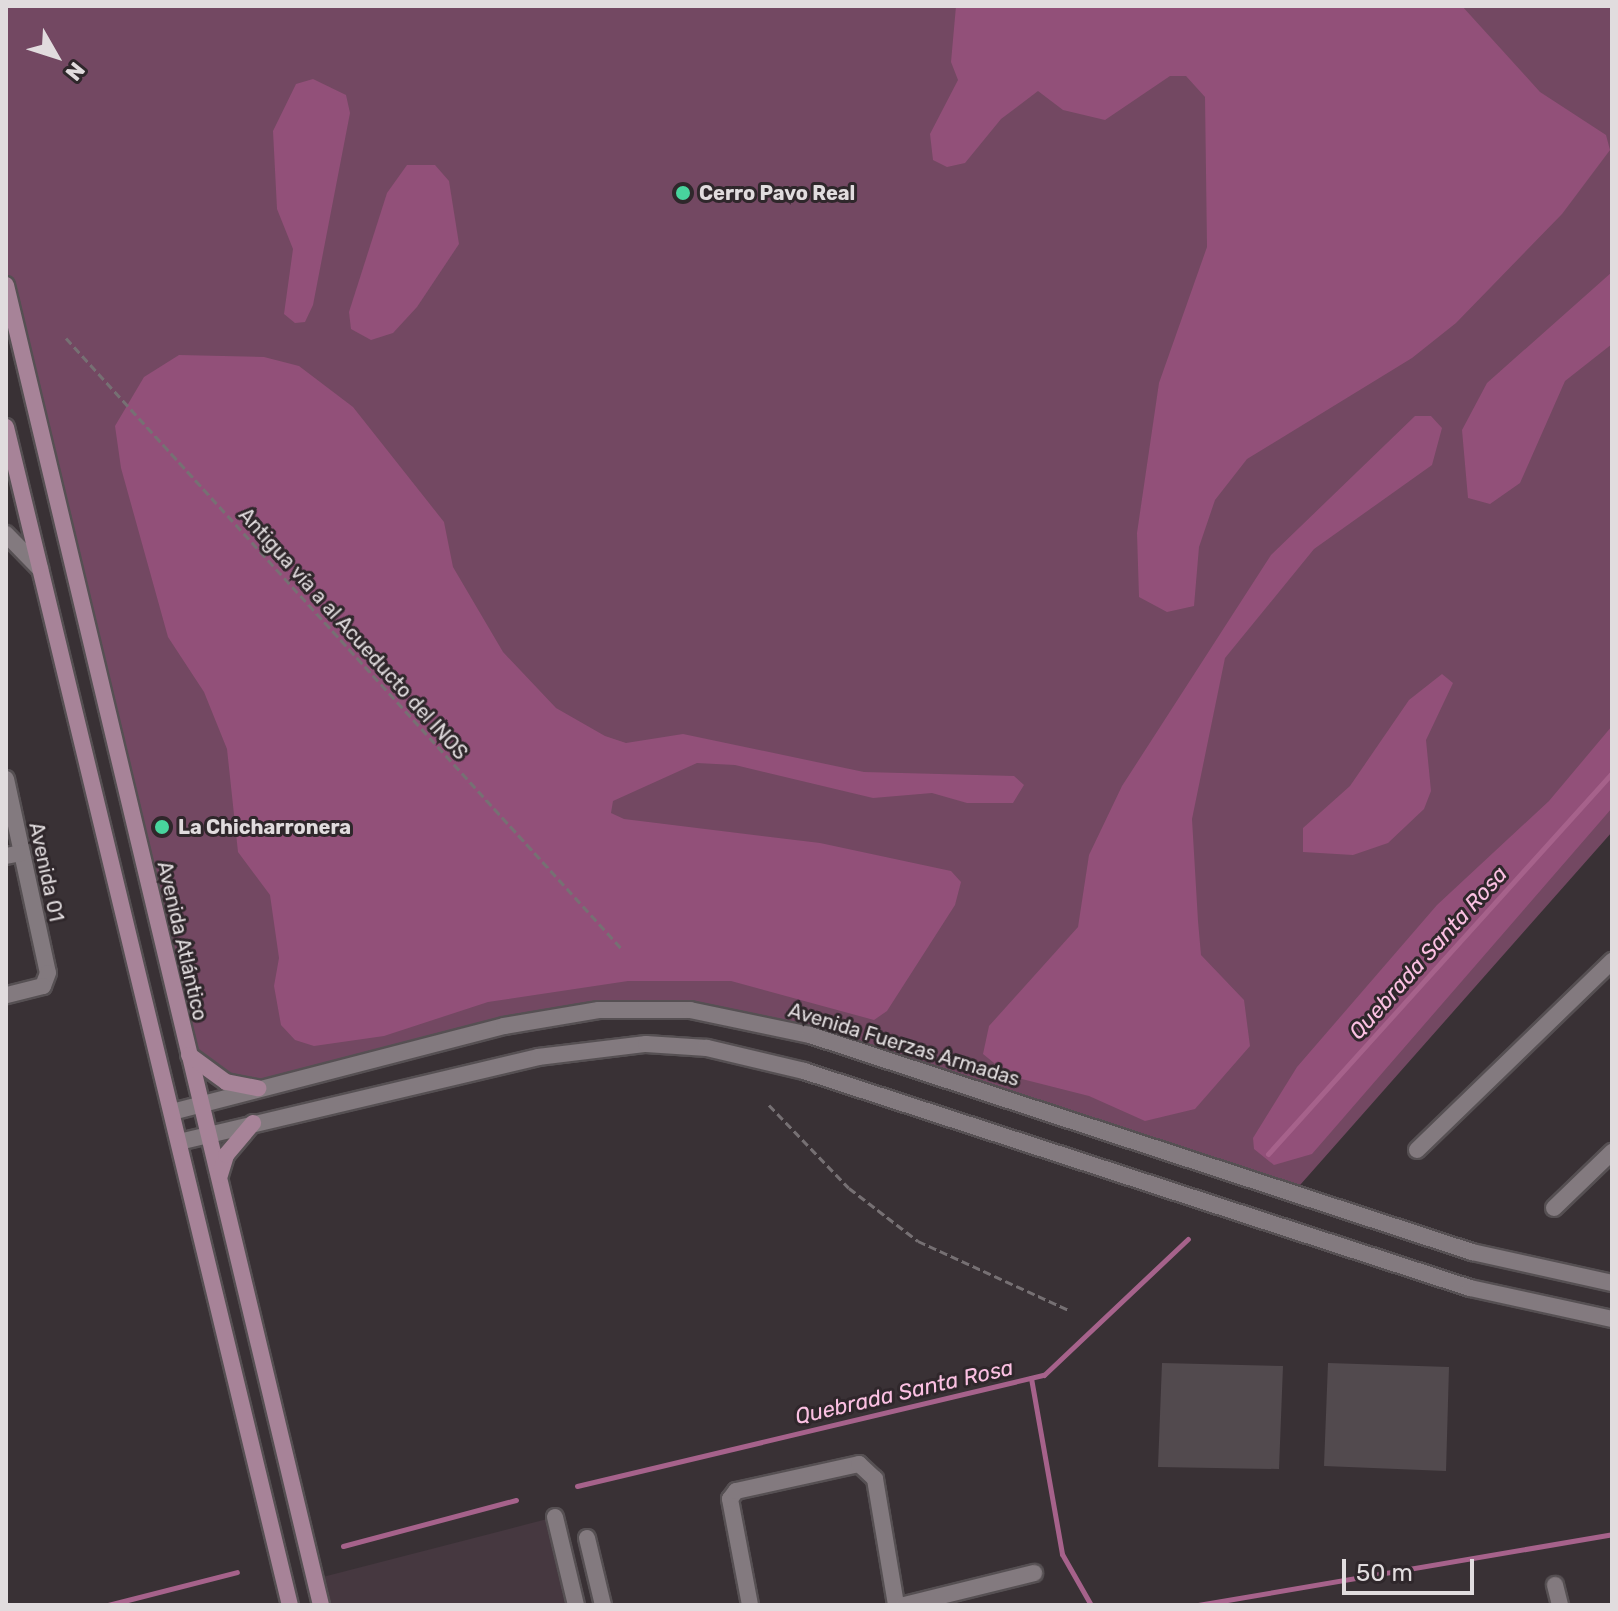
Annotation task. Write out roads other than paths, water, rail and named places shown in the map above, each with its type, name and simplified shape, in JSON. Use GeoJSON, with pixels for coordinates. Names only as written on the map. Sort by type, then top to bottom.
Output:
{"type":"FeatureCollection","features":[{"type":"Feature","properties":{"kind":"main road","name":"Avenida Atlántico"},"geometry":{"type":"LineString","coordinates":[[6,285],[321,1605]]}},
{"type":"Feature","properties":{"kind":"main road"},"geometry":{"type":"LineString","coordinates":[[6,427],[290,1605]]}},
{"type":"Feature","properties":{"kind":"main road"},"geometry":{"type":"LineString","coordinates":[[188,1054],[226,1082],[258,1088]]}},
{"type":"Feature","properties":{"kind":"main road"},"geometry":{"type":"LineString","coordinates":[[219,1181],[226,1155],[253,1123]]}},
{"type":"Feature","properties":{"kind":"street"},"geometry":{"type":"LineString","coordinates":[[6,534],[40,569]]}},
{"type":"Feature","properties":{"kind":"street","name":"Avenida 01"},"geometry":{"type":"LineString","coordinates":[[6,779],[14,854],[48,973],[43,986],[6,995]]}},
{"type":"Feature","properties":{"kind":"street"},"geometry":{"type":"LineString","coordinates":[[1417,1150],[1612,961]]}},
{"type":"Feature","properties":{"kind":"street","name":"Avenida Fuerzas Armadas"},"geometry":{"type":"LineString","coordinates":[[172,1112],[258,1088],[570,1013],[658,1008],[725,1014],[948,1079],[1472,1252],[1612,1283]]}},
{"type":"Feature","properties":{"kind":"street"},"geometry":{"type":"LineString","coordinates":[[179,1142],[580,1050],[707,1048],[804,1071],[1457,1284],[1612,1319]]}},
{"type":"Feature","properties":{"kind":"street"},"geometry":{"type":"LineString","coordinates":[[1554,1208],[1612,1152]]}},
{"type":"Feature","properties":{"kind":"street"},"geometry":{"type":"LineString","coordinates":[[750,1605],[730,1499],[736,1491],[859,1464],[875,1479],[896,1605]]}},
{"type":"Feature","properties":{"kind":"street"},"geometry":{"type":"LineString","coordinates":[[555,1517],[576,1605]]}},
{"type":"Feature","properties":{"kind":"street"},"geometry":{"type":"LineString","coordinates":[[587,1538],[603,1605]]}},
{"type":"Feature","properties":{"kind":"street"},"geometry":{"type":"LineString","coordinates":[[904,1605],[1034,1573]]}},
{"type":"Feature","properties":{"kind":"street"},"geometry":{"type":"LineString","coordinates":[[1555,1585],[1560,1605]]}},
{"type":"Feature","properties":{"kind":"waterway","name":"Quebrada Santa Rosa"},"geometry":{"type":"LineString","coordinates":[[1268,1154],[1612,773]]}},
{"type":"Feature","properties":{"kind":"waterway","name":"Quebrada Santa Rosa"},"geometry":{"type":"LineString","coordinates":[[577,1486],[1044,1375],[1188,1239]]}},
{"type":"Feature","properties":{"kind":"waterway"},"geometry":{"type":"LineString","coordinates":[[1031,1378],[1062,1554],[1091,1605]]}},
{"type":"Feature","properties":{"kind":"waterway","name":"Quebrada Santa Rosa"},"geometry":{"type":"LineString","coordinates":[[343,1546],[516,1500]]}},
{"type":"Feature","properties":{"kind":"waterway"},"geometry":{"type":"LineString","coordinates":[[1198,1605],[1612,1534]]}},
{"type":"Feature","properties":{"kind":"waterway","name":"Quebrada Santa Rosa"},"geometry":{"type":"LineString","coordinates":[[108,1605],[237,1572]]}},
{"type":"Feature","properties":{"kind":"place","name":"Cerro Pavo Real"},"geometry":{"type":"Point","coordinates":[683,193]}},
{"type":"Feature","properties":{"kind":"place","name":"La Chicharronera"},"geometry":{"type":"Point","coordinates":[162,827]}}]}
